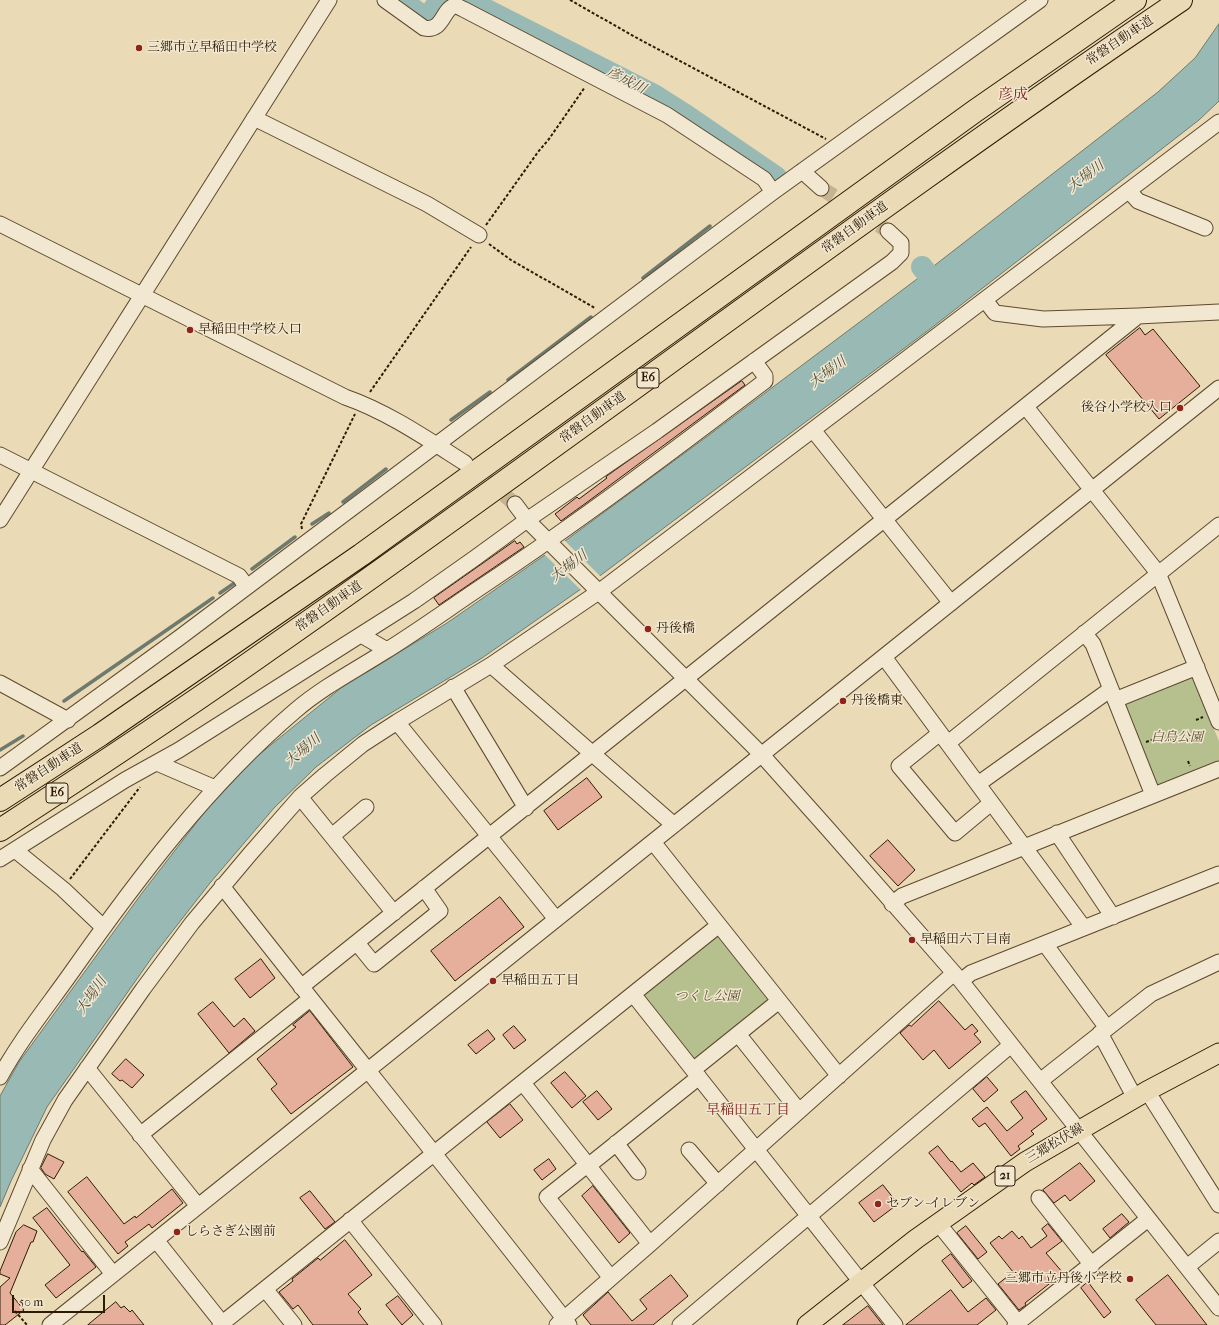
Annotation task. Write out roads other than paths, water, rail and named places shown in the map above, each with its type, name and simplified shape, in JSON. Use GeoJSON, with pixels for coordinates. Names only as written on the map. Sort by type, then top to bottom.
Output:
{"type":"FeatureCollection","features":[{"type":"Feature","properties":{"kind":"highway","name":"常磐自動車道"},"geometry":{"type":"LineString","coordinates":[[0,800],[106,731],[361,555],[943,134],[1077,39],[1135,0]]}},
{"type":"Feature","properties":{"kind":"highway","name":"常磐自動車道"},"geometry":{"type":"LineString","coordinates":[[0,830],[115,755],[269,650],[473,505],[991,131],[1181,0]]}},
{"type":"Feature","properties":{"kind":"main road","name":"三郷松伏線"},"geometry":{"type":"LineString","coordinates":[[807,1325],[938,1223],[1025,1162],[1078,1130],[1219,1053]]}},
{"type":"Feature","properties":{"kind":"street"},"geometry":{"type":"LineString","coordinates":[[0,520],[329,0]]}},
{"type":"Feature","properties":{"kind":"street"},"geometry":{"type":"LineString","coordinates":[[385,0],[424,28],[429,29],[435,27],[449,9],[456,6],[668,115],[764,179],[773,192]]}},
{"type":"Feature","properties":{"kind":"street"},"geometry":{"type":"LineString","coordinates":[[0,768],[68,720],[247,587],[773,192],[1040,0]]}},
{"type":"Feature","properties":{"kind":"street"},"geometry":{"type":"LineString","coordinates":[[254,118],[427,204],[479,236]]}},
{"type":"Feature","properties":{"kind":"street"},"geometry":{"type":"LineString","coordinates":[[0,1242],[43,1140],[65,1100],[87,1068],[192,923],[283,815],[325,774],[363,744],[491,665],[598,589],[813,430],[1219,122]]}},
{"type":"Feature","properties":{"kind":"street"},"geometry":{"type":"LineString","coordinates":[[802,171],[821,188]]}},
{"type":"Feature","properties":{"kind":"street"},"geometry":{"type":"LineString","coordinates":[[1129,191],[1138,201],[1205,228]]}},
{"type":"Feature","properties":{"kind":"street"},"geometry":{"type":"LineString","coordinates":[[0,224],[362,404],[424,437],[461,466]]}},
{"type":"Feature","properties":{"kind":"street"},"geometry":{"type":"LineString","coordinates":[[0,860],[125,780],[157,763],[414,601],[527,520],[657,431],[892,262],[901,253],[900,243],[888,231]]}},
{"type":"Feature","properties":{"kind":"street"},"geometry":{"type":"LineString","coordinates":[[985,300],[995,313],[1043,319],[1219,312]]}},
{"type":"Feature","properties":{"kind":"street"},"geometry":{"type":"LineString","coordinates":[[301,988],[489,836],[886,520],[1138,316]]}},
{"type":"Feature","properties":{"kind":"street"},"geometry":{"type":"LineString","coordinates":[[0,1077],[14,1054],[104,927],[162,851],[215,788],[245,757],[298,708],[351,671],[387,650],[550,542],[765,381],[765,376],[754,361]]}},
{"type":"Feature","properties":{"kind":"street"},"geometry":{"type":"LineString","coordinates":[[50,1325],[1219,388]]}},
{"type":"Feature","properties":{"kind":"street"},"geometry":{"type":"LineString","coordinates":[[1026,407],[1093,489],[1158,573],[1219,722]]}},
{"type":"Feature","properties":{"kind":"street"},"geometry":{"type":"LineString","coordinates":[[813,430],[951,603]]}},
{"type":"Feature","properties":{"kind":"street"},"geometry":{"type":"LineString","coordinates":[[0,455],[239,576],[247,587]]}},
{"type":"Feature","properties":{"kind":"street"},"geometry":{"type":"LineString","coordinates":[[510,507],[527,520],[598,589],[762,755],[958,977],[1219,1308]]}},
{"type":"Feature","properties":{"kind":"street"},"geometry":{"type":"LineString","coordinates":[[991,803],[955,833],[899,766],[944,738],[1084,633],[1219,525]]}},
{"type":"Feature","properties":{"kind":"street"},"geometry":{"type":"LineString","coordinates":[[1084,633],[1093,644],[1153,795]]}},
{"type":"Feature","properties":{"kind":"street"},"geometry":{"type":"LineString","coordinates":[[361,635],[387,650]]}},
{"type":"Feature","properties":{"kind":"street"},"geometry":{"type":"LineString","coordinates":[[884,657],[1084,928]]}},
{"type":"Feature","properties":{"kind":"street"},"geometry":{"type":"LineString","coordinates":[[491,665],[674,825]]}},
{"type":"Feature","properties":{"kind":"street"},"geometry":{"type":"LineString","coordinates":[[978,784],[1113,695],[1197,667]]}},
{"type":"Feature","properties":{"kind":"street"},"geometry":{"type":"LineString","coordinates":[[0,683],[68,720]]}},
{"type":"Feature","properties":{"kind":"street"},"geometry":{"type":"LineString","coordinates":[[454,688],[526,808]]}},
{"type":"Feature","properties":{"kind":"street"},"geometry":{"type":"LineString","coordinates":[[397,722],[556,919]]}},
{"type":"Feature","properties":{"kind":"street"},"geometry":{"type":"LineString","coordinates":[[157,763],[215,788]]}},
{"type":"Feature","properties":{"kind":"street"},"geometry":{"type":"LineString","coordinates":[[892,904],[902,896],[1219,769]]}},
{"type":"Feature","properties":{"kind":"street"},"geometry":{"type":"LineString","coordinates":[[300,797],[394,913]]}},
{"type":"Feature","properties":{"kind":"street"},"geometry":{"type":"LineString","coordinates":[[332,836],[366,807]]}},
{"type":"Feature","properties":{"kind":"street"},"geometry":{"type":"LineString","coordinates":[[1058,833],[1113,916]]}},
{"type":"Feature","properties":{"kind":"street"},"geometry":{"type":"LineString","coordinates":[[654,842],[839,1076]]}},
{"type":"Feature","properties":{"kind":"street"},"geometry":{"type":"LineString","coordinates":[[15,850],[63,889],[104,927]]}},
{"type":"Feature","properties":{"kind":"street"},"geometry":{"type":"LineString","coordinates":[[222,886],[301,988],[434,1154],[564,1323],[611,1278],[799,1111],[958,977],[1045,944],[1219,874]]}},
{"type":"Feature","properties":{"kind":"street"},"geometry":{"type":"LineString","coordinates":[[357,943],[374,964],[434,916],[440,911],[424,888]]}},
{"type":"Feature","properties":{"kind":"street"},"geometry":{"type":"LineString","coordinates":[[156,1240],[221,1324],[719,925]]}},
{"type":"Feature","properties":{"kind":"street"},"geometry":{"type":"LineString","coordinates":[[1045,944],[1103,1031],[1141,1095],[1219,1205]]}},
{"type":"Feature","properties":{"kind":"street"},"geometry":{"type":"LineString","coordinates":[[1040,1081],[1151,994],[1219,962]]}},
{"type":"Feature","properties":{"kind":"street"},"geometry":{"type":"LineString","coordinates":[[633,994],[895,1325]]}},
{"type":"Feature","properties":{"kind":"street"},"geometry":{"type":"LineString","coordinates":[[140,1135],[310,999]]}},
{"type":"Feature","properties":{"kind":"street"},"geometry":{"type":"LineString","coordinates":[[611,1278],[547,1197],[616,1143],[696,1074],[738,1034],[779,1001]]}},
{"type":"Feature","properties":{"kind":"street"},"geometry":{"type":"LineString","coordinates":[[738,1034],[799,1111]]}},
{"type":"Feature","properties":{"kind":"street"},"geometry":{"type":"LineString","coordinates":[[680,1325],[1011,1045]]}},
{"type":"Feature","properties":{"kind":"street"},"geometry":{"type":"LineString","coordinates":[[87,1068],[198,1206]]}},
{"type":"Feature","properties":{"kind":"street"},"geometry":{"type":"LineString","coordinates":[[523,1083],[650,1244]]}},
{"type":"Feature","properties":{"kind":"street"},"geometry":{"type":"LineString","coordinates":[[616,1143],[638,1172]]}},
{"type":"Feature","properties":{"kind":"street"},"geometry":{"type":"LineString","coordinates":[[689,1150],[718,1184]]}},
{"type":"Feature","properties":{"kind":"street"},"geometry":{"type":"LineString","coordinates":[[30,1170],[113,1274]]}},
{"type":"Feature","properties":{"kind":"street"},"geometry":{"type":"LineString","coordinates":[[1040,1198],[1092,1265]]}},
{"type":"Feature","properties":{"kind":"street"},"geometry":{"type":"LineString","coordinates":[[938,1223],[1017,1324],[1148,1219]]}},
{"type":"Feature","properties":{"kind":"street"},"geometry":{"type":"LineString","coordinates":[[350,1220],[434,1325]]}},
{"type":"Feature","properties":{"kind":"street"},"geometry":{"type":"LineString","coordinates":[[1187,1267],[1219,1241]]}},
{"type":"Feature","properties":{"kind":"street"},"geometry":{"type":"LineString","coordinates":[[265,1289],[294,1325]]}},
{"type":"Feature","properties":{"kind":"water","name":"大場川"},"geometry":{"type":"Polygon","coordinates":[[[1219,24],[1219,101],[1199,120],[930,329],[601,575],[482,658],[371,725],[316,767],[274,808],[210,883],[153,956],[47,1107],[0,1207],[0,1096],[19,1062],[142,893],[207,809],[256,757],[341,688],[447,623],[565,541],[917,279],[1158,92],[1195,58],[1219,24]]]}},
{"type":"Feature","properties":{"kind":"waterway","name":"彦成川"},"geometry":{"type":"LineString","coordinates":[[401,0],[421,15],[426,16],[431,13],[440,0]]}},
{"type":"Feature","properties":{"kind":"waterway","name":"彦成川"},"geometry":{"type":"LineString","coordinates":[[467,0],[654,95],[776,177]]}},
{"type":"Feature","properties":{"kind":"waterway"},"geometry":{"type":"LineString","coordinates":[[643,278],[710,226]]}},
{"type":"Feature","properties":{"kind":"waterway","name":"彦成川"},"geometry":{"type":"LineString","coordinates":[[922,267],[940,290]]}},
{"type":"Feature","properties":{"kind":"waterway"},"geometry":{"type":"LineString","coordinates":[[508,380],[591,317]]}},
{"type":"Feature","properties":{"kind":"waterway"},"geometry":{"type":"LineString","coordinates":[[451,420],[490,392]]}},
{"type":"Feature","properties":{"kind":"waterway"},"geometry":{"type":"LineString","coordinates":[[343,502],[386,469]]}},
{"type":"Feature","properties":{"kind":"waterway"},"geometry":{"type":"LineString","coordinates":[[312,524],[329,513]]}},
{"type":"Feature","properties":{"kind":"waterway"},"geometry":{"type":"LineString","coordinates":[[252,569],[295,537]]}},
{"type":"Feature","properties":{"kind":"waterway"},"geometry":{"type":"LineString","coordinates":[[220,593],[236,582]]}},
{"type":"Feature","properties":{"kind":"waterway"},"geometry":{"type":"LineString","coordinates":[[64,701],[213,598]]}},
{"type":"Feature","properties":{"kind":"waterway"},"geometry":{"type":"LineString","coordinates":[[0,750],[23,736]]}},
{"type":"Feature","properties":{"kind":"tunnel"},"geometry":{"type":"LineString","coordinates":[[821,188],[888,231]]}},
{"type":"Feature","properties":{"kind":"tunnel"},"geometry":{"type":"LineString","coordinates":[[469,466],[515,504]]}},
{"type":"Feature","properties":{"kind":"place","name":"三郷市立早稲田中学校"},"geometry":{"type":"Point","coordinates":[139,48]}},
{"type":"Feature","properties":{"kind":"place","name":"早稲田中学校入口"},"geometry":{"type":"Point","coordinates":[190,330]}},
{"type":"Feature","properties":{"kind":"place","name":"後谷小学校入口"},"geometry":{"type":"Point","coordinates":[1180,408]}},
{"type":"Feature","properties":{"kind":"place","name":"丹後橋"},"geometry":{"type":"Point","coordinates":[648,629]}},
{"type":"Feature","properties":{"kind":"place","name":"丹後橋東"},"geometry":{"type":"Point","coordinates":[843,701]}},
{"type":"Feature","properties":{"kind":"place","name":"早稲田六丁目南"},"geometry":{"type":"Point","coordinates":[912,940]}},
{"type":"Feature","properties":{"kind":"place","name":"早稲田五丁目"},"geometry":{"type":"Point","coordinates":[493,981]}},
{"type":"Feature","properties":{"kind":"place","name":"セブン-イレブン"},"geometry":{"type":"Point","coordinates":[878,1204]}},
{"type":"Feature","properties":{"kind":"place","name":"しらさぎ公園前"},"geometry":{"type":"Point","coordinates":[177,1232]}},
{"type":"Feature","properties":{"kind":"place","name":"三郷市立丹後小学校"},"geometry":{"type":"Point","coordinates":[1130,1279]}},
{"type":"Feature","properties":{"kind":"district","name":"彦成"},"geometry":{"type":"Point","coordinates":[1013,95]}},
{"type":"Feature","properties":{"kind":"district","name":"早稲田五丁目"},"geometry":{"type":"Point","coordinates":[748,1111]}},
{"type":"Feature","properties":{"kind":"park label","name":"白鳥公園"},"geometry":{"type":"Point","coordinates":[1177,738]}},
{"type":"Feature","properties":{"kind":"park label","name":"つくし公園"},"geometry":{"type":"Point","coordinates":[707,997]}}]}
